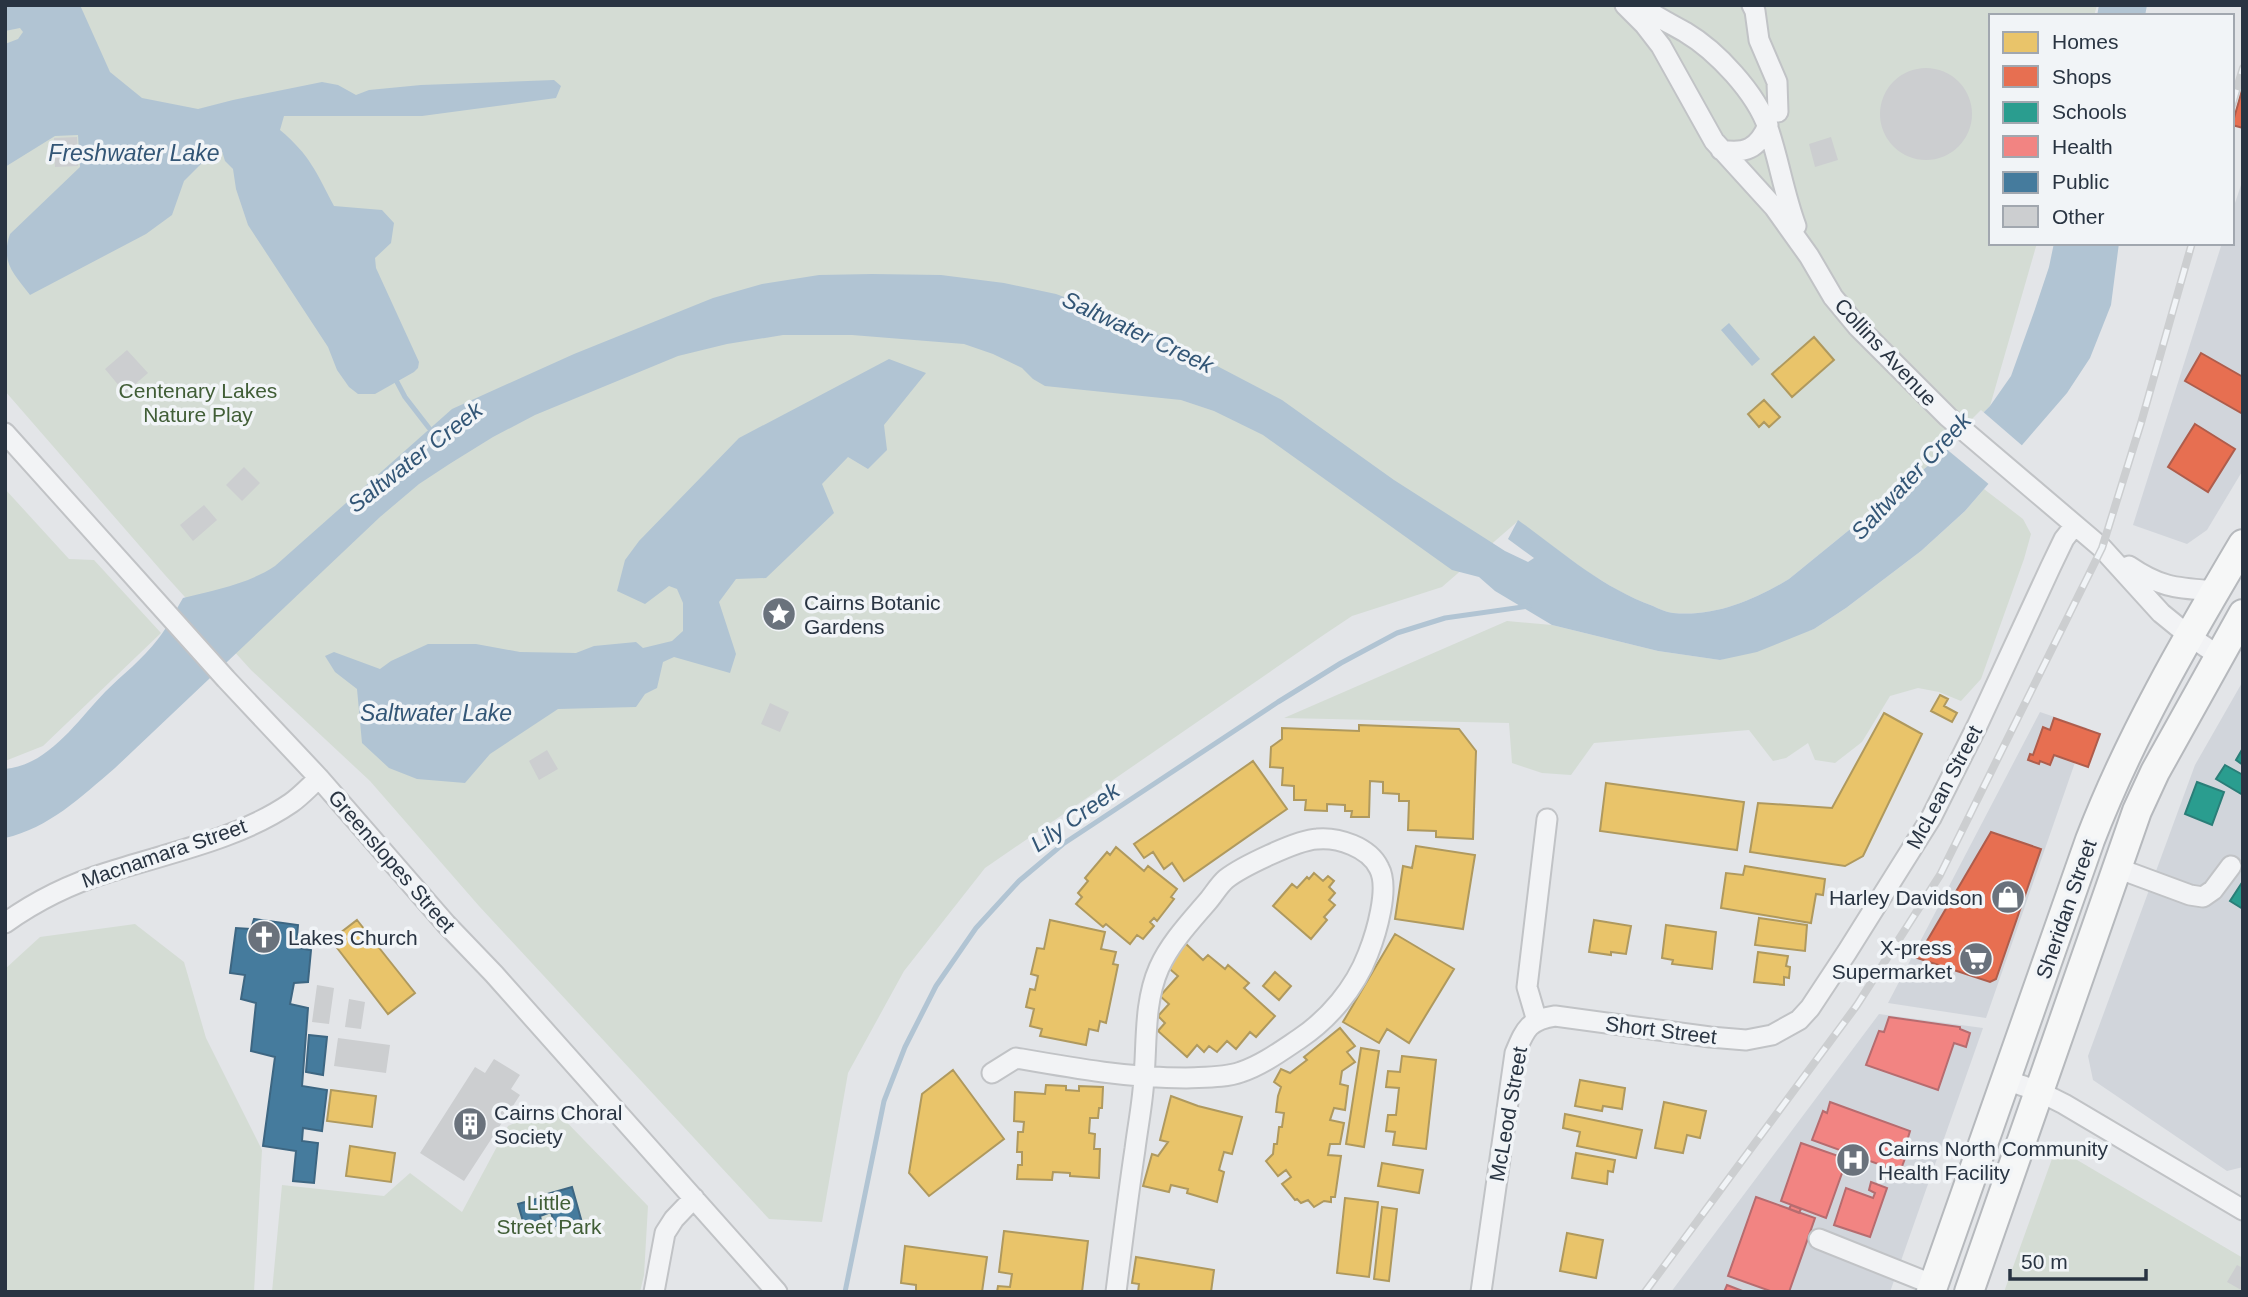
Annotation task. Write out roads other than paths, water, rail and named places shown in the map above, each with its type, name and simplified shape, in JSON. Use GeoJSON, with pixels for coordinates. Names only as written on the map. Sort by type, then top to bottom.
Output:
{"type":"FeatureCollection","features":[{"type":"Feature","properties":{"kind":"highway","name":"Sheridan Street"},"geometry":{"type":"LineString","coordinates":[[1932,1288],[2110,790],[2188,635],[2243,544]]}},
{"type":"Feature","properties":{"kind":"highway","name":"Sheridan Street"},"geometry":{"type":"LineString","coordinates":[[1969,1292],[2137,811],[2154,772],[2243,614]]}},
{"type":"Feature","properties":{"kind":"street","name":"Collins Avenue"},"geometry":{"type":"LineString","coordinates":[[1625,5],[1661,46],[1721,150],[1774,207],[1809,256],[1833,297],[1857,326],[1948,417],[2102,548],[2143,576],[2162,585],[2215,591]]}},
{"type":"Feature","properties":{"kind":"street","name":"Collins Avenue"},"geometry":{"type":"LineString","coordinates":[[1639,5],[1687,34],[1719,60],[1773,119],[1788,204],[1809,256]]}},
{"type":"Feature","properties":{"kind":"street"},"geometry":{"type":"LineString","coordinates":[[1721,150],[1739,151],[1751,148],[1763,137],[1773,119],[1777,82],[1759,40],[1752,5]]}},
{"type":"Feature","properties":{"kind":"street"},"geometry":{"type":"LineString","coordinates":[[1674,70],[1675,57],[1683,47],[1699,43]]}},
{"type":"Feature","properties":{"kind":"street","name":"Greenslopes Street"},"geometry":{"type":"LineString","coordinates":[[5,433],[319,778],[446,924],[494,974],[777,1292]]}},
{"type":"Feature","properties":{"kind":"street","name":"McLean Street"},"geometry":{"type":"LineString","coordinates":[[1784,1030],[1810,1008],[1931,818],[2064,539],[2075,525]]}},
{"type":"Feature","properties":{"kind":"street","name":"Collins Avenue"},"geometry":{"type":"LineString","coordinates":[[2102,548],[2161,613],[2219,656]]}},
{"type":"Feature","properties":{"kind":"street","name":"Macnamara Street"},"geometry":{"type":"LineString","coordinates":[[5,923],[47,897],[71,886],[200,845],[265,818],[293,802],[319,778]]}},
{"type":"Feature","properties":{"kind":"street","name":"McLeod Street"},"geometry":{"type":"LineString","coordinates":[[1481,1292],[1515,1053],[1527,1027],[1537,1021],[1527,987],[1547,819]]}},
{"type":"Feature","properties":{"kind":"street"},"geometry":{"type":"LineString","coordinates":[[992,1073],[1016,1058],[1120,1076],[1144,1077],[1207,1077],[1239,1073],[1259,1064],[1310,1032],[1333,1010],[1351,987],[1363,966],[1380,913],[1383,886],[1380,868],[1368,854],[1346,842],[1316,839],[1275,852],[1227,879],[1183,931],[1158,969],[1146,1029],[1144,1077],[1116,1292]]}},
{"type":"Feature","properties":{"kind":"street"},"geometry":{"type":"LineString","coordinates":[[2117,868],[2190,895],[2203,897],[2213,890],[2231,866]]}},
{"type":"Feature","properties":{"kind":"street","name":"Short Street"},"geometry":{"type":"LineString","coordinates":[[1537,1021],[1555,1016],[1746,1040],[1784,1030]]}},
{"type":"Feature","properties":{"kind":"street"},"geometry":{"type":"LineString","coordinates":[[2006,1080],[2064,1104],[2243,1210]]}},
{"type":"Feature","properties":{"kind":"street"},"geometry":{"type":"LineString","coordinates":[[654,1292],[665,1233],[694,1198]]}},
{"type":"Feature","properties":{"kind":"street"},"geometry":{"type":"LineString","coordinates":[[1819,1239],[1932,1288]]}},
{"type":"Feature","properties":{"kind":"water","name":"Freshwater Lake"},"geometry":{"type":"Polygon","coordinates":[[[5,5],[80,5],[110,72],[142,98],[198,109],[322,82],[338,85],[356,95],[369,90],[421,85],[554,80],[561,86],[556,98],[422,116],[284,116],[280,130],[306,156],[334,206],[382,210],[394,223],[391,243],[375,258],[376,268],[419,362],[418,368],[375,394],[358,394],[349,387],[337,370],[328,347],[248,225],[236,189],[233,169],[225,161],[221,148],[214,151],[184,181],[172,215],[146,234],[30,295],[10,267],[7,244],[10,234],[80,167],[78,135],[55,136],[5,167],[5,44],[18,39],[23,32],[20,28],[5,31],[5,5]]]}},
{"type":"Feature","properties":{"kind":"water"},"geometry":{"type":"Polygon","coordinates":[[[2099,5],[2147,5],[2145,14],[2097,14],[2099,5]]]}},
{"type":"Feature","properties":{"kind":"water","name":"Saltwater Creek"},"geometry":{"type":"Polygon","coordinates":[[[2054,245],[2119,245],[2111,305],[2090,358],[2067,393],[1965,511],[1921,551],[1814,629],[1757,652],[1720,660],[1658,651],[1552,625],[1495,591],[1479,577],[1452,570],[1263,435],[1214,411],[1181,400],[1045,386],[1022,368],[964,344],[852,335],[783,335],[727,344],[678,356],[535,415],[451,463],[419,484],[380,517],[90,790],[36,827],[5,838],[5,769],[21,766],[35,759],[61,740],[152,646],[183,598],[242,582],[275,566],[452,409],[574,354],[713,298],[762,284],[819,275],[941,275],[1004,283],[1056,294],[1135,323],[1282,400],[1394,480],[1505,551],[1528,562],[1534,558],[1508,539],[1518,520],[1582,568],[1616,589],[1665,611],[1689,614],[1734,605],[1789,579],[1940,456],[1990,406],[2011,376],[2049,267],[2054,245]]]}},
{"type":"Feature","properties":{"kind":"water"},"geometry":{"type":"Polygon","coordinates":[[[1729,323],[1760,359],[1752,366],[1721,330],[1729,323]]]}},
{"type":"Feature","properties":{"kind":"water","name":"Saltwater Lake"},"geometry":{"type":"Polygon","coordinates":[[[889,359],[926,373],[884,425],[887,450],[868,469],[848,457],[822,484],[834,513],[766,578],[736,579],[719,602],[736,654],[730,673],[674,657],[663,662],[657,688],[645,694],[636,707],[558,709],[490,754],[465,783],[417,779],[389,768],[362,743],[357,689],[335,672],[325,656],[334,652],[380,669],[428,644],[476,644],[520,652],[576,653],[594,646],[636,642],[643,648],[672,641],[683,631],[683,603],[677,589],[669,586],[645,604],[617,591],[625,560],[639,541],[739,438],[889,359]]]}},
{"type":"Feature","properties":{"kind":"waterway","name":"Saltwater Creek"},"geometry":{"type":"LineString","coordinates":[[397,382],[429,428]]}},
{"type":"Feature","properties":{"kind":"waterway","name":"Lily Creek"},"geometry":{"type":"LineString","coordinates":[[845,1292],[884,1101],[905,1047],[936,986],[976,928],[1019,881],[1063,844],[1341,663],[1397,633],[1445,618],[1529,606]]}},
{"type":"Feature","properties":{"kind":"railway"},"geometry":{"type":"LineString","coordinates":[[2234,98],[2243,68]]}},
{"type":"Feature","properties":{"kind":"railway"},"geometry":{"type":"LineString","coordinates":[[1645,1292],[1857,1005],[1940,875],[2102,548],[2191,245]]}},
{"type":"Feature","properties":{"kind":"place","name":"Cairns Botanic Gardens"},"geometry":{"type":"Point","coordinates":[779,614]}},
{"type":"Feature","properties":{"kind":"place","name":"Harley Davidson"},"geometry":{"type":"Point","coordinates":[2008,897]}},
{"type":"Feature","properties":{"kind":"place","name":"Lakes Church"},"geometry":{"type":"Point","coordinates":[264,937]}},
{"type":"Feature","properties":{"kind":"place","name":"X-press Supermarket"},"geometry":{"type":"Point","coordinates":[1976,959]}},
{"type":"Feature","properties":{"kind":"place","name":"Cairns Choral Society"},"geometry":{"type":"Point","coordinates":[470,1124]}},
{"type":"Feature","properties":{"kind":"place","name":"Cairns North Community Health Facility"},"geometry":{"type":"Point","coordinates":[1853,1160]}},
{"type":"Feature","properties":{"kind":"park label","name":"Centenary Lakes Nature Play"},"geometry":{"type":"Point","coordinates":[198,402]}},
{"type":"Feature","properties":{"kind":"park label","name":"Little Street Park"},"geometry":{"type":"Point","coordinates":[549,1214]}}]}
